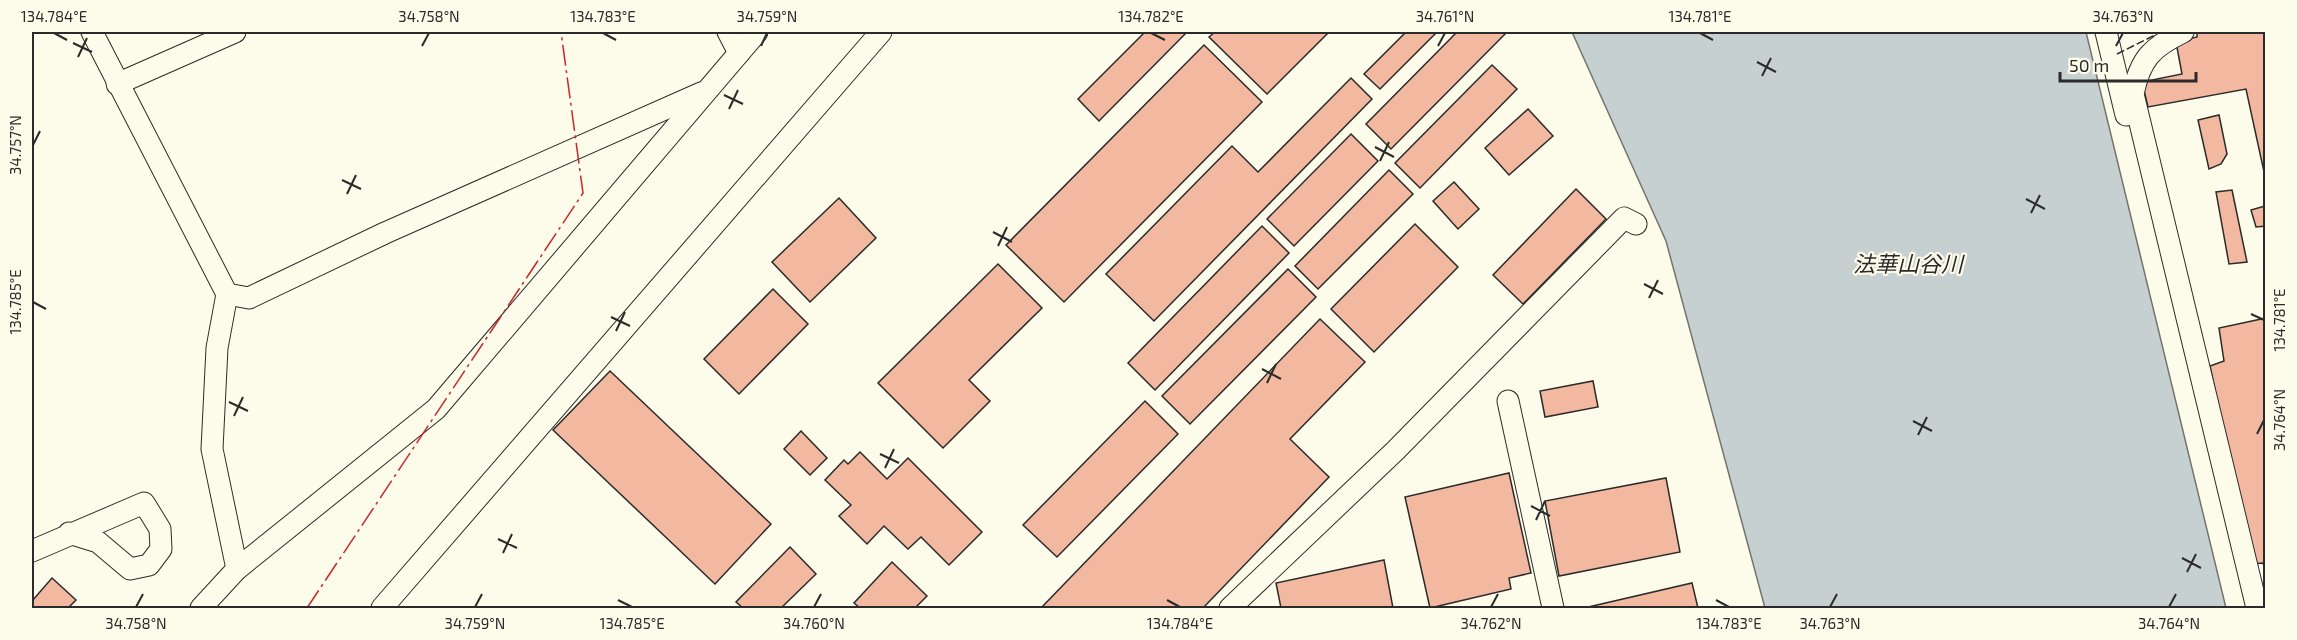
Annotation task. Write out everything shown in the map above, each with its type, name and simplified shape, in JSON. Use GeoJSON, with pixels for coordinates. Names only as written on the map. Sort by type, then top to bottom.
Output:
{"type":"FeatureCollection","features":[{"type":"Feature","properties":{"kind":"street"},"geometry":{"type":"LineString","coordinates":[[92,32],[227,294],[217,348],[212,449],[237,569]]}},
{"type":"Feature","properties":{"kind":"street"},"geometry":{"type":"LineString","coordinates":[[117,84],[235,32]]}},
{"type":"Feature","properties":{"kind":"street"},"geometry":{"type":"LineString","coordinates":[[728,32],[739,53]]}},
{"type":"Feature","properties":{"kind":"street"},"geometry":{"type":"LineString","coordinates":[[201,609],[237,569],[436,409],[757,32]]}},
{"type":"Feature","properties":{"kind":"street"},"geometry":{"type":"LineString","coordinates":[[382,609],[881,32]]}},
{"type":"Feature","properties":{"kind":"street"},"geometry":{"type":"LineString","coordinates":[[2106,32],[2243,609]]}},
{"type":"Feature","properties":{"kind":"street"},"geometry":{"type":"LineString","coordinates":[[2183,32],[2161,42],[2145,59],[2137,74],[2133,94],[2257,609]]}},
{"type":"Feature","properties":{"kind":"street"},"geometry":{"type":"LineString","coordinates":[[227,294],[249,298],[385,232],[708,90]]}},
{"type":"Feature","properties":{"kind":"street"},"geometry":{"type":"LineString","coordinates":[[1230,609],[1396,450],[1624,218],[1636,224]]}},
{"type":"Feature","properties":{"kind":"street"},"geometry":{"type":"LineString","coordinates":[[1508,401],[1553,609]]}},
{"type":"Feature","properties":{"kind":"street"},"geometry":{"type":"LineString","coordinates":[[32,551],[69,533],[144,503],[160,529],[161,549],[149,565],[129,569],[98,542],[69,533]]}},
{"type":"Feature","properties":{"kind":"water","name":"法華山谷川"},"geometry":{"type":"Polygon","coordinates":[[[1572,32],[2086,32],[2226,608],[1765,608],[1666,241],[1572,32]]]}},
{"type":"Feature","properties":{"kind":"building"},"geometry":{"type":"Polygon","coordinates":[[[1145,32],[1187,32],[1099,121],[1078,99],[1145,32]]]}},
{"type":"Feature","properties":{"kind":"building"},"geometry":{"type":"Polygon","coordinates":[[[1215,32],[1329,32],[1267,94],[1209,37],[1215,32]]]}},
{"type":"Feature","properties":{"kind":"building"},"geometry":{"type":"Polygon","coordinates":[[[1406,32],[1437,32],[1380,89],[1364,74],[1406,32]]]}},
{"type":"Feature","properties":{"kind":"building"},"geometry":{"type":"Polygon","coordinates":[[[1457,32],[1503,32],[1505,34],[1391,149],[1366,124],[1457,32]]]}},
{"type":"Feature","properties":{"kind":"building"},"geometry":{"type":"Polygon","coordinates":[[[2197,32],[2266,32],[2266,181],[2246,89],[2148,107],[2142,82],[2182,74],[2176,42],[2197,37],[2197,32]]]}},
{"type":"Feature","properties":{"kind":"building"},"geometry":{"type":"Polygon","coordinates":[[[1204,45],[1262,102],[1064,302],[1006,245],[1204,45]]]}},
{"type":"Feature","properties":{"kind":"building"},"geometry":{"type":"Polygon","coordinates":[[[1492,65],[1517,89],[1420,188],[1395,163],[1492,65]]]}},
{"type":"Feature","properties":{"kind":"building"},"geometry":{"type":"Polygon","coordinates":[[[1351,78],[1372,99],[1154,321],[1106,274],[1232,146],[1258,172],[1351,78]]]}},
{"type":"Feature","properties":{"kind":"building"},"geometry":{"type":"Polygon","coordinates":[[[1528,109],[1553,136],[1509,175],[1485,148],[1528,109]]]}},
{"type":"Feature","properties":{"kind":"building"},"geometry":{"type":"Polygon","coordinates":[[[2219,115],[2227,154],[2221,164],[2209,169],[2198,120],[2219,115]]]}},
{"type":"Feature","properties":{"kind":"building"},"geometry":{"type":"Polygon","coordinates":[[[1351,134],[1378,161],[1294,246],[1267,219],[1351,134]]]}},
{"type":"Feature","properties":{"kind":"building"},"geometry":{"type":"Polygon","coordinates":[[[1389,170],[1413,194],[1318,289],[1295,266],[1389,170]]]}},
{"type":"Feature","properties":{"kind":"building"},"geometry":{"type":"Polygon","coordinates":[[[1454,182],[1479,209],[1458,229],[1433,201],[1454,182]]]}},
{"type":"Feature","properties":{"kind":"building"},"geometry":{"type":"Polygon","coordinates":[[[1576,189],[1606,219],[1523,304],[1493,275],[1576,189]]]}},
{"type":"Feature","properties":{"kind":"building"},"geometry":{"type":"Polygon","coordinates":[[[2232,190],[2247,262],[2229,264],[2216,192],[2232,190]]]}},
{"type":"Feature","properties":{"kind":"building"},"geometry":{"type":"Polygon","coordinates":[[[839,198],[876,238],[810,302],[772,262],[839,198]]]}},
{"type":"Feature","properties":{"kind":"building"},"geometry":{"type":"Polygon","coordinates":[[[2265,206],[2266,226],[2256,227],[2251,210],[2265,206]]]}},
{"type":"Feature","properties":{"kind":"building"},"geometry":{"type":"Polygon","coordinates":[[[1415,224],[1458,267],[1374,352],[1331,309],[1415,224]]]}},
{"type":"Feature","properties":{"kind":"building"},"geometry":{"type":"Polygon","coordinates":[[[1262,226],[1289,253],[1155,390],[1128,363],[1262,226]]]}},
{"type":"Feature","properties":{"kind":"building"},"geometry":{"type":"Polygon","coordinates":[[[998,264],[1042,308],[969,380],[990,401],[943,448],[878,383],[998,264]]]}},
{"type":"Feature","properties":{"kind":"building"},"geometry":{"type":"Polygon","coordinates":[[[1288,269],[1316,297],[1190,424],[1162,396],[1288,269]]]}},
{"type":"Feature","properties":{"kind":"building"},"geometry":{"type":"Polygon","coordinates":[[[773,289],[808,324],[739,394],[704,359],[773,289]]]}},
{"type":"Feature","properties":{"kind":"building"},"geometry":{"type":"Polygon","coordinates":[[[2266,318],[2266,572],[2263,563],[2252,564],[2250,558],[2210,366],[2224,361],[2219,328],[2266,318]]]}},
{"type":"Feature","properties":{"kind":"building"},"geometry":{"type":"Polygon","coordinates":[[[1320,319],[1365,362],[1290,439],[1329,477],[1203,608],[1041,608],[1320,319]]]}},
{"type":"Feature","properties":{"kind":"building"},"geometry":{"type":"Polygon","coordinates":[[[610,371],[771,524],[715,584],[553,430],[610,371]]]}},
{"type":"Feature","properties":{"kind":"building"},"geometry":{"type":"Polygon","coordinates":[[[1593,381],[1598,407],[1545,417],[1540,391],[1593,381]]]}},
{"type":"Feature","properties":{"kind":"building"},"geometry":{"type":"Polygon","coordinates":[[[1145,401],[1178,434],[1057,557],[1023,525],[1145,401]]]}},
{"type":"Feature","properties":{"kind":"building"},"geometry":{"type":"Polygon","coordinates":[[[801,431],[827,458],[810,475],[784,449],[801,431]]]}},
{"type":"Feature","properties":{"kind":"building"},"geometry":{"type":"Polygon","coordinates":[[[860,452],[887,479],[908,458],[982,532],[949,565],[921,537],[908,549],[884,526],[867,544],[839,516],[851,505],[825,480],[844,460],[848,464],[860,452]]]}},
{"type":"Feature","properties":{"kind":"building"},"geometry":{"type":"Polygon","coordinates":[[[1509,473],[1531,573],[1509,578],[1511,589],[1430,608],[1405,497],[1509,473]]]}},
{"type":"Feature","properties":{"kind":"building"},"geometry":{"type":"Polygon","coordinates":[[[1666,478],[1680,552],[1559,576],[1545,501],[1666,478]]]}},
{"type":"Feature","properties":{"kind":"building"},"geometry":{"type":"Polygon","coordinates":[[[790,547],[816,574],[781,608],[743,608],[736,602],[790,547]]]}},
{"type":"Feature","properties":{"kind":"building"},"geometry":{"type":"Polygon","coordinates":[[[1384,560],[1393,608],[1281,608],[1276,583],[1384,560]]]}},
{"type":"Feature","properties":{"kind":"building"},"geometry":{"type":"Polygon","coordinates":[[[892,562],[927,596],[915,608],[860,608],[854,603],[892,562]]]}},
{"type":"Feature","properties":{"kind":"building"},"geometry":{"type":"Polygon","coordinates":[[[52,578],[76,600],[68,608],[32,608],[32,601],[52,578]]]}},
{"type":"Feature","properties":{"kind":"building"},"geometry":{"type":"Polygon","coordinates":[[[1692,583],[1698,608],[1584,608],[1692,583]]]}},
{"type":"Feature","properties":{"kind":"fence"},"geometry":{"type":"LineString","coordinates":[[2117,54],[2157,34]]}},
{"type":"Feature","properties":{"kind":"power"},"geometry":{"type":"LineString","coordinates":[[307,608],[583,193],[561,32]]}}]}
